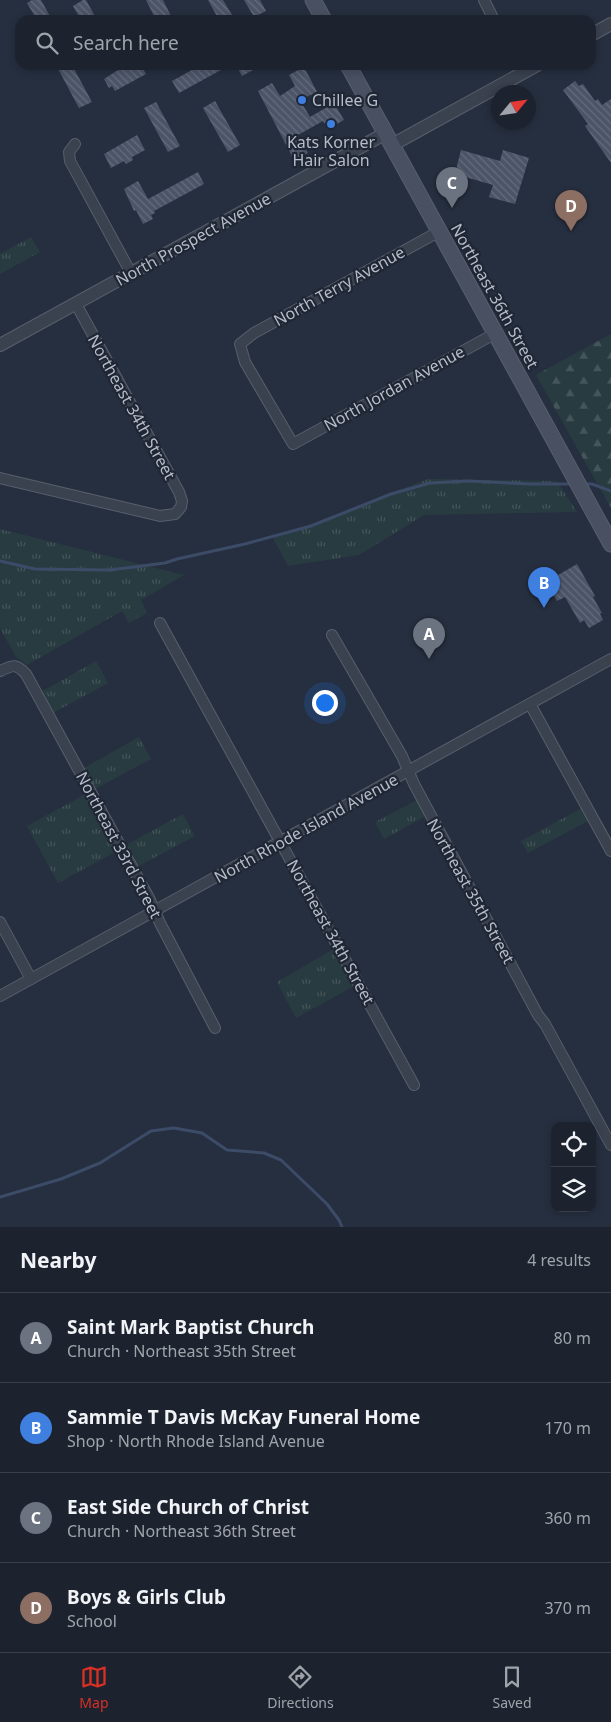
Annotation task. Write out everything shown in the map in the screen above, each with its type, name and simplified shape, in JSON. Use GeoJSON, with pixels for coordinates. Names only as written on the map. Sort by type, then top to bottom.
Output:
{"type":"FeatureCollection","features":[{"type":"Feature","properties":{"kind":"main road"},"geometry":{"type":"LineString","coordinates":[[313,0],[321,15]]}},
{"type":"Feature","properties":{"kind":"main road","name":"Northeast 36th Street"},"geometry":{"type":"LineString","coordinates":[[351,70],[611,544]]}},
{"type":"Feature","properties":{"kind":"street"},"geometry":{"type":"LineString","coordinates":[[484,0],[492,15]]}},
{"type":"Feature","properties":{"kind":"street"},"geometry":{"type":"LineString","coordinates":[[596,32],[611,24]]}},
{"type":"Feature","properties":{"kind":"street","name":"North Prospect Avenue"},"geometry":{"type":"LineString","coordinates":[[2,340],[76,304],[131,273],[519,70]]}},
{"type":"Feature","properties":{"kind":"street"},"geometry":{"type":"LineString","coordinates":[[75,144],[69,152],[70,161],[131,273]]}},
{"type":"Feature","properties":{"kind":"street","name":"North Terry Avenue"},"geometry":{"type":"LineString","coordinates":[[292,444],[245,362],[240,344],[254,333],[440,231]]}},
{"type":"Feature","properties":{"kind":"street","name":"Northeast 34th Street"},"geometry":{"type":"LineString","coordinates":[[0,478],[160,516],[170,516],[179,511],[182,501],[179,492],[76,304]]}},
{"type":"Feature","properties":{"kind":"street","name":"North Jordan Avenue"},"geometry":{"type":"LineString","coordinates":[[292,444],[496,333]]}},
{"type":"Feature","properties":{"kind":"street","name":"Northeast 34th Street"},"geometry":{"type":"LineString","coordinates":[[160,623],[282,841],[414,1085]]}},
{"type":"Feature","properties":{"kind":"street","name":"Northeast 35th Street"},"geometry":{"type":"LineString","coordinates":[[332,635],[402,756],[446,845],[611,1145]]}},
{"type":"Feature","properties":{"kind":"street","name":"North Rhode Island Avenue"},"geometry":{"type":"LineString","coordinates":[[0,996],[611,659]]}},
{"type":"Feature","properties":{"kind":"street","name":"Northeast 33rd Street"},"geometry":{"type":"LineString","coordinates":[[0,671],[11,666],[17,666],[26,674],[150,898],[215,1028]]}},
{"type":"Feature","properties":{"kind":"street"},"geometry":{"type":"LineString","coordinates":[[530,704],[611,851]]}},
{"type":"Feature","properties":{"kind":"street"},"geometry":{"type":"LineString","coordinates":[[0,922],[31,979]]}},
{"type":"Feature","properties":{"kind":"green space"},"geometry":{"type":"Polygon","coordinates":[[[31,237],[40,252],[0,274],[0,254],[31,237]]]}},
{"type":"Feature","properties":{"kind":"green space"},"geometry":{"type":"Polygon","coordinates":[[[611,334],[611,508],[536,375],[611,334]]]}},
{"type":"Feature","properties":{"kind":"green space"},"geometry":{"type":"Polygon","coordinates":[[[428,479],[557,481],[577,512],[424,515],[359,555],[288,566],[272,536],[309,525],[428,479]]]}},
{"type":"Feature","properties":{"kind":"green space"},"geometry":{"type":"Polygon","coordinates":[[[0,529],[184,575],[141,600],[147,613],[129,623],[122,611],[27,665],[16,657],[0,628],[0,529]]]}},
{"type":"Feature","properties":{"kind":"green space"},"geometry":{"type":"Polygon","coordinates":[[[96,661],[108,683],[51,714],[39,693],[96,661]]]}},
{"type":"Feature","properties":{"kind":"green space"},"geometry":{"type":"Polygon","coordinates":[[[139,737],[151,759],[95,789],[84,768],[139,737]]]}},
{"type":"Feature","properties":{"kind":"green space"},"geometry":{"type":"Polygon","coordinates":[[[86,794],[117,851],[58,883],[27,826],[86,794]]]}},
{"type":"Feature","properties":{"kind":"green space"},"geometry":{"type":"Polygon","coordinates":[[[417,800],[426,816],[384,839],[375,822],[417,800]]]}},
{"type":"Feature","properties":{"kind":"green space"},"geometry":{"type":"Polygon","coordinates":[[[582,808],[588,821],[528,853],[521,841],[582,808]]]}},
{"type":"Feature","properties":{"kind":"green space"},"geometry":{"type":"Polygon","coordinates":[[[183,814],[195,836],[137,867],[126,845],[183,814]]]}},
{"type":"Feature","properties":{"kind":"green space"},"geometry":{"type":"Polygon","coordinates":[[[334,949],[354,986],[296,1018],[277,982],[334,949]]]}},
{"type":"Feature","properties":{"kind":"building"},"geometry":{"type":"Polygon","coordinates":[[[32,0],[41,0],[49,15],[34,15],[27,3],[32,0]]]}},
{"type":"Feature","properties":{"kind":"building"},"geometry":{"type":"Polygon","coordinates":[[[86,0],[94,15],[78,15],[73,6],[86,0]]]}},
{"type":"Feature","properties":{"kind":"building"},"geometry":{"type":"Polygon","coordinates":[[[146,0],[163,0],[170,15],[154,15],[146,0]]]}},
{"type":"Feature","properties":{"kind":"building"},"geometry":{"type":"Polygon","coordinates":[[[208,0],[223,0],[232,15],[216,15],[208,0]]]}},
{"type":"Feature","properties":{"kind":"building"},"geometry":{"type":"Polygon","coordinates":[[[244,0],[260,0],[266,11],[258,15],[253,15],[244,0]]]}},
{"type":"Feature","properties":{"kind":"building"},"geometry":{"type":"Polygon","coordinates":[[[59,70],[75,70],[92,102],[79,108],[59,70]]]}},
{"type":"Feature","properties":{"kind":"building"},"geometry":{"type":"Polygon","coordinates":[[[118,70],[144,70],[146,74],[115,91],[112,86],[109,88],[104,79],[118,70]]]}},
{"type":"Feature","properties":{"kind":"building"},"geometry":{"type":"Polygon","coordinates":[[[192,70],[221,70],[179,93],[172,81],[192,70]]]}},
{"type":"Feature","properties":{"kind":"building"},"geometry":{"type":"Polygon","coordinates":[[[239,70],[253,70],[242,76],[239,70]]]}},
{"type":"Feature","properties":{"kind":"building"},"geometry":{"type":"Polygon","coordinates":[[[298,70],[306,70],[317,92],[300,100],[310,117],[334,103],[344,120],[328,129],[323,121],[298,135],[308,153],[294,160],[258,91],[272,83],[280,96],[295,86],[289,75],[298,70]]]}},
{"type":"Feature","properties":{"kind":"building"},"geometry":{"type":"Polygon","coordinates":[[[575,81],[579,86],[583,84],[595,101],[598,99],[602,105],[611,99],[611,163],[585,126],[588,124],[563,90],[575,81]]]}},
{"type":"Feature","properties":{"kind":"building"},"geometry":{"type":"Polygon","coordinates":[[[215,101],[240,145],[228,152],[203,108],[215,101]]]}},
{"type":"Feature","properties":{"kind":"building"},"geometry":{"type":"Polygon","coordinates":[[[156,102],[180,146],[168,152],[144,108],[156,102]]]}},
{"type":"Feature","properties":{"kind":"building"},"geometry":{"type":"Polygon","coordinates":[[[137,135],[145,150],[132,157],[133,160],[126,164],[124,161],[111,168],[104,154],[137,135]]]}},
{"type":"Feature","properties":{"kind":"building"},"geometry":{"type":"Polygon","coordinates":[[[461,150],[500,161],[503,150],[529,158],[515,204],[489,197],[493,185],[455,174],[461,150]]]}},
{"type":"Feature","properties":{"kind":"building"},"geometry":{"type":"Polygon","coordinates":[[[198,172],[204,184],[154,211],[155,213],[151,215],[153,219],[143,224],[136,210],[134,211],[124,189],[138,181],[148,199],[198,172]]]}},
{"type":"Feature","properties":{"kind":"building"},"geometry":{"type":"Polygon","coordinates":[[[577,564],[602,613],[600,614],[603,620],[589,628],[584,620],[580,623],[565,597],[557,601],[546,582],[577,564]]]}},
{"type":"Feature","properties":{"kind":"waterway"},"geometry":{"type":"LineString","coordinates":[[0,561],[35,569],[110,570],[165,563],[311,526],[391,494],[430,483],[468,481],[573,484]]}},
{"type":"Feature","properties":{"kind":"waterway"},"geometry":{"type":"LineString","coordinates":[[584,484],[592,484],[611,491]]}},
{"type":"Feature","properties":{"kind":"waterway"},"geometry":{"type":"LineString","coordinates":[[0,1197],[61,1179],[100,1163],[151,1131],[174,1128],[202,1133],[227,1150],[264,1153],[281,1160],[327,1204],[342,1227]]}},
{"type":"Feature","properties":{"kind":"place","name":"Chillee G"},"geometry":{"type":"Point","coordinates":[302,100]}},
{"type":"Feature","properties":{"kind":"place","name":"Kats Korner Hair Salon"},"geometry":{"type":"Point","coordinates":[331,124]}},
{"type":"Feature","properties":{"kind":"place","name":"East Side Church of Christ"},"geometry":{"type":"Point","coordinates":[452,208]}},
{"type":"Feature","properties":{"kind":"place","name":"Boys & Girls Club"},"geometry":{"type":"Point","coordinates":[571,231]}},
{"type":"Feature","properties":{"kind":"place","name":"Sammie T Davis McKay Funeral Home"},"geometry":{"type":"Point","coordinates":[544,608]}},
{"type":"Feature","properties":{"kind":"place","name":"Saint Mark Baptist Church"},"geometry":{"type":"Point","coordinates":[429,659]}}]}
